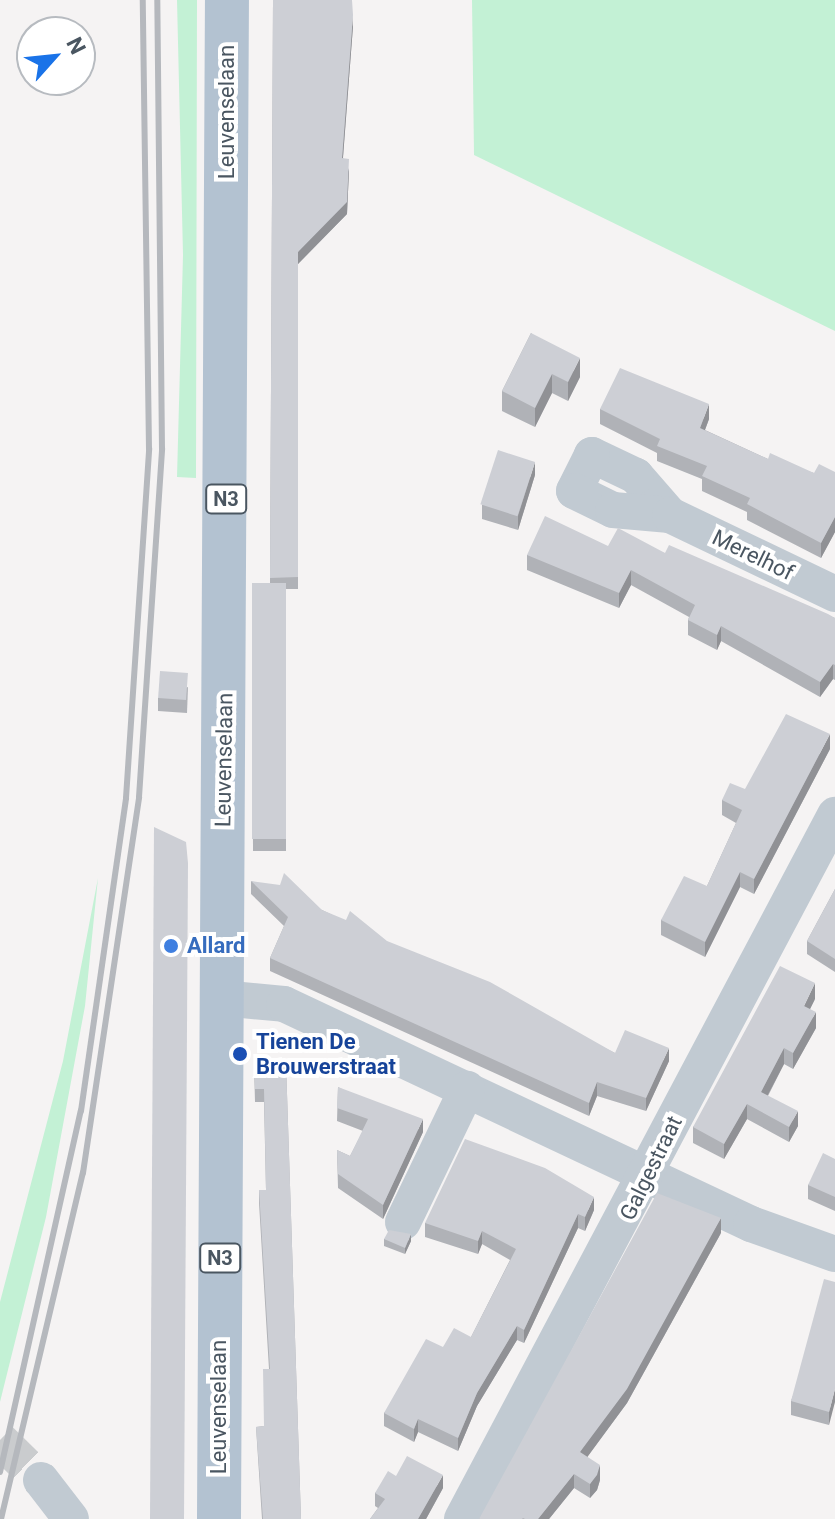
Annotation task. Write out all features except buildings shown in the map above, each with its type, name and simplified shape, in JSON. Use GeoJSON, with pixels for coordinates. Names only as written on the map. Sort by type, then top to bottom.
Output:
{"type":"FeatureCollection","features":[{"type":"Feature","properties":{"kind":"main road","name":"Leuvenselaan"},"geometry":{"type":"LineString","coordinates":[[219,1519],[227,0]]}},
{"type":"Feature","properties":{"kind":"street","name":"Merelhof"},"geometry":{"type":"LineString","coordinates":[[670,515],[835,594]]}},
{"type":"Feature","properties":{"kind":"street","name":"Galgestraat"},"geometry":{"type":"LineString","coordinates":[[462,1519],[835,815]]}},
{"type":"Feature","properties":{"kind":"street"},"geometry":{"type":"LineString","coordinates":[[221,998],[284,1004],[751,1224],[835,1254]]}},
{"type":"Feature","properties":{"kind":"street"},"geometry":{"type":"LineString","coordinates":[[403,1222],[467,1089]]}},
{"type":"Feature","properties":{"kind":"street"},"geometry":{"type":"LineString","coordinates":[[41,1480],[71,1519]]}},
{"type":"Feature","properties":{"kind":"green space"},"geometry":{"type":"Polygon","coordinates":[[[177,0],[197,0],[196,478],[177,477],[183,255],[177,0]]]}},
{"type":"Feature","properties":{"kind":"green space"},"geometry":{"type":"Polygon","coordinates":[[[472,0],[835,0],[835,331],[474,155],[472,0]]]}},
{"type":"Feature","properties":{"kind":"green space"},"geometry":{"type":"Polygon","coordinates":[[[98,878],[85,1006],[46,1217],[0,1402],[0,1302],[63,1061],[98,878]]]}},
{"type":"Feature","properties":{"kind":"tunnel"},"geometry":{"type":"LineString","coordinates":[[0,1440],[41,1480]]}},
{"type":"Feature","properties":{"kind":"railway"},"geometry":{"type":"LineString","coordinates":[[0,1472],[81,1111],[126,798],[149,449],[143,0]]}},
{"type":"Feature","properties":{"kind":"railway"},"geometry":{"type":"LineString","coordinates":[[1,1519],[83,1173],[139,797],[162,449],[157,0]]}},
{"type":"Feature","properties":{"kind":"place","name":"Allard"},"geometry":{"type":"Point","coordinates":[171,946]}},
{"type":"Feature","properties":{"kind":"place","name":"Tienen De Brouwerstraat"},"geometry":{"type":"Point","coordinates":[240,1054]}}]}
